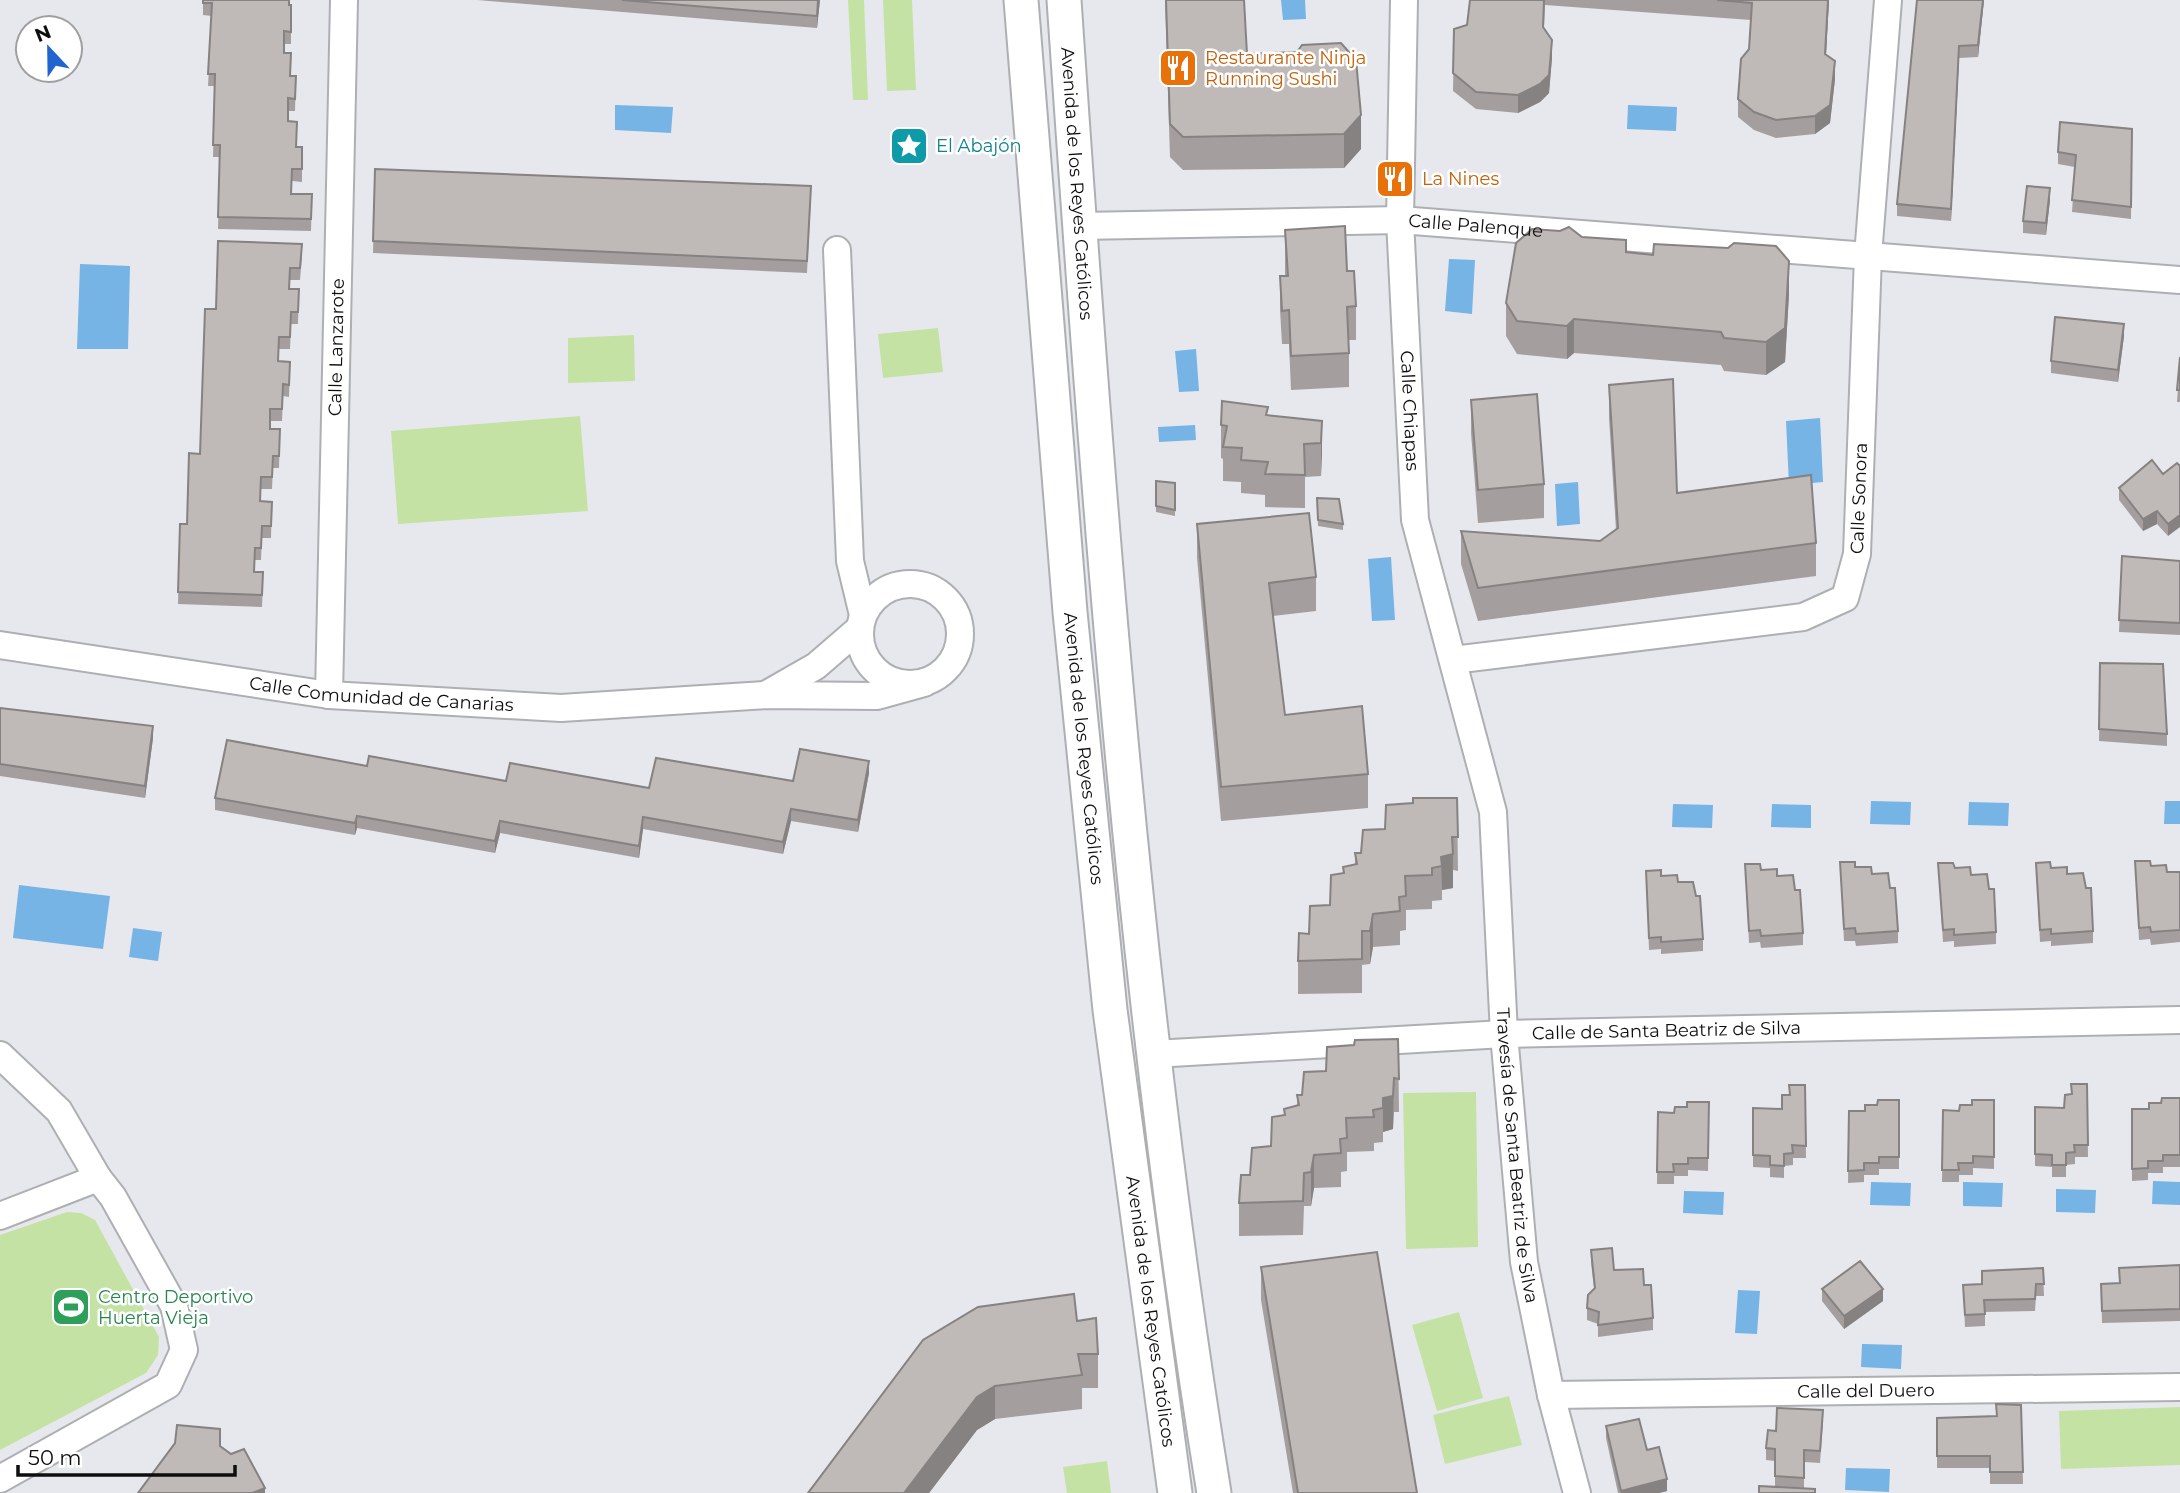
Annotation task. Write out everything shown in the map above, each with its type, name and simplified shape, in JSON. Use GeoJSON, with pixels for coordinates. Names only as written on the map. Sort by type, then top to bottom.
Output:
{"type":"FeatureCollection","features":[{"type":"Feature","properties":{"kind":"street","name":"Calle Lanzarote"},"geometry":{"type":"LineString","coordinates":[[329,695],[344,0]]}},
{"type":"Feature","properties":{"kind":"street","name":"Avenida de los Reyes Católicos"},"geometry":{"type":"LineString","coordinates":[[1021,0],[1070,612],[1110,1010],[1175,1493]]}},
{"type":"Feature","properties":{"kind":"street","name":"Avenida de los Reyes Católicos"},"geometry":{"type":"LineString","coordinates":[[1064,0],[1108,606],[1154,1054],[1214,1493]]}},
{"type":"Feature","properties":{"kind":"street","name":"Calle Chiapas"},"geometry":{"type":"LineString","coordinates":[[1404,0],[1400,220],[1415,520],[1493,813]]}},
{"type":"Feature","properties":{"kind":"street","name":"Calle Sonora"},"geometry":{"type":"LineString","coordinates":[[1453,660],[1802,617],[1845,598],[1857,554],[1868,256],[1888,0]]}},
{"type":"Feature","properties":{"kind":"street","name":"Calle Palenque"},"geometry":{"type":"LineString","coordinates":[[1080,226],[1400,220],[2180,280]]}},
{"type":"Feature","properties":{"kind":"street"},"geometry":{"type":"LineString","coordinates":[[837,250],[850,561],[862,622],[863,653],[881,676],[894,683],[923,683],[937,677],[956,656],[961,641],[956,612],[935,590],[906,584],[891,587],[878,595],[862,622]]}},
{"type":"Feature","properties":{"kind":"street"},"geometry":{"type":"LineString","coordinates":[[850,561],[891,587]]}},
{"type":"Feature","properties":{"kind":"street","name":"Calle Comunidad de Canarias"},"geometry":{"type":"LineString","coordinates":[[765,695],[816,666],[862,622]]}},
{"type":"Feature","properties":{"kind":"street","name":"Calle Comunidad de Canarias"},"geometry":{"type":"LineString","coordinates":[[0,645],[329,695],[561,708],[765,695],[877,696],[923,683]]}},
{"type":"Feature","properties":{"kind":"street","name":"Travesía de Santa Beatriz de Silva"},"geometry":{"type":"LineString","coordinates":[[1493,813],[1504,1034],[1524,1262],[1551,1395],[1577,1493]]}},
{"type":"Feature","properties":{"kind":"street","name":"Calle de Santa Beatriz de Silva"},"geometry":{"type":"LineString","coordinates":[[1154,1054],[1504,1034],[2180,1020]]}},
{"type":"Feature","properties":{"kind":"street"},"geometry":{"type":"LineString","coordinates":[[0,1055],[59,1111],[98,1178],[113,1196],[174,1306],[184,1350],[168,1385],[0,1479]]}},
{"type":"Feature","properties":{"kind":"street"},"geometry":{"type":"LineString","coordinates":[[0,1216],[98,1178]]}},
{"type":"Feature","properties":{"kind":"street","name":"Calle del Duero"},"geometry":{"type":"LineString","coordinates":[[1551,1395],[2180,1387]]}},
{"type":"Feature","properties":{"kind":"green space"},"geometry":{"type":"Polygon","coordinates":[[[848,0],[864,0],[868,100],[853,100],[848,0]]]}},
{"type":"Feature","properties":{"kind":"green space"},"geometry":{"type":"Polygon","coordinates":[[[883,0],[912,0],[916,90],[887,91],[883,0]]]}},
{"type":"Feature","properties":{"kind":"green space"},"geometry":{"type":"Polygon","coordinates":[[[938,328],[943,372],[883,378],[878,334],[938,328]]]}},
{"type":"Feature","properties":{"kind":"green space"},"geometry":{"type":"Polygon","coordinates":[[[634,335],[635,381],[568,383],[568,338],[634,335]]]}},
{"type":"Feature","properties":{"kind":"green space"},"geometry":{"type":"Polygon","coordinates":[[[580,416],[588,511],[398,524],[391,431],[580,416]]]}},
{"type":"Feature","properties":{"kind":"green space"},"geometry":{"type":"Polygon","coordinates":[[[1476,1092],[1478,1247],[1406,1249],[1403,1093],[1476,1092]]]}},
{"type":"Feature","properties":{"kind":"green space","name":"Centro Deportivo Huerta Vieja"},"geometry":{"type":"Polygon","coordinates":[[[67,1212],[81,1213],[95,1220],[159,1337],[158,1355],[146,1373],[0,1450],[0,1235],[67,1212]]]}},
{"type":"Feature","properties":{"kind":"green space"},"geometry":{"type":"Polygon","coordinates":[[[1459,1312],[1483,1398],[1437,1411],[1412,1325],[1459,1312]]]}},
{"type":"Feature","properties":{"kind":"green space"},"geometry":{"type":"Polygon","coordinates":[[[1509,1396],[1522,1445],[1445,1464],[1433,1415],[1509,1396]]]}},
{"type":"Feature","properties":{"kind":"green space"},"geometry":{"type":"Polygon","coordinates":[[[2180,1407],[2180,1465],[2061,1469],[2059,1411],[2180,1407]]]}},
{"type":"Feature","properties":{"kind":"green space"},"geometry":{"type":"Polygon","coordinates":[[[1107,1461],[1111,1493],[1067,1493],[1063,1467],[1107,1461]]]}},
{"type":"Feature","properties":{"kind":"water"},"geometry":{"type":"Polygon","coordinates":[[[1281,0],[1305,0],[1306,19],[1283,20],[1281,0]]]}},
{"type":"Feature","properties":{"kind":"water"},"geometry":{"type":"Polygon","coordinates":[[[615,105],[673,107],[671,133],[615,130],[615,105]]]}},
{"type":"Feature","properties":{"kind":"water"},"geometry":{"type":"Polygon","coordinates":[[[1628,105],[1677,107],[1676,131],[1627,129],[1628,105]]]}},
{"type":"Feature","properties":{"kind":"water"},"geometry":{"type":"Polygon","coordinates":[[[1449,259],[1475,260],[1472,314],[1445,311],[1449,259]]]}},
{"type":"Feature","properties":{"kind":"water"},"geometry":{"type":"Polygon","coordinates":[[[80,264],[130,266],[128,349],[77,349],[80,264]]]}},
{"type":"Feature","properties":{"kind":"water"},"geometry":{"type":"Polygon","coordinates":[[[1196,349],[1199,391],[1179,392],[1175,351],[1196,349]]]}},
{"type":"Feature","properties":{"kind":"water"},"geometry":{"type":"Polygon","coordinates":[[[1820,418],[1823,482],[1789,485],[1786,421],[1820,418]]]}},
{"type":"Feature","properties":{"kind":"water"},"geometry":{"type":"Polygon","coordinates":[[[1195,425],[1196,440],[1159,442],[1158,427],[1195,425]]]}},
{"type":"Feature","properties":{"kind":"water"},"geometry":{"type":"Polygon","coordinates":[[[1578,482],[1580,524],[1557,526],[1555,484],[1578,482]]]}},
{"type":"Feature","properties":{"kind":"water"},"geometry":{"type":"Polygon","coordinates":[[[1391,557],[1395,620],[1372,621],[1368,559],[1391,557]]]}},
{"type":"Feature","properties":{"kind":"water"},"geometry":{"type":"Polygon","coordinates":[[[1871,801],[1911,802],[1910,825],[1870,824],[1871,801]]]}},
{"type":"Feature","properties":{"kind":"water"},"geometry":{"type":"Polygon","coordinates":[[[2165,801],[2180,801],[2180,824],[2164,824],[2165,801]]]}},
{"type":"Feature","properties":{"kind":"water"},"geometry":{"type":"Polygon","coordinates":[[[1969,802],[2009,803],[2008,826],[1968,825],[1969,802]]]}},
{"type":"Feature","properties":{"kind":"water"},"geometry":{"type":"Polygon","coordinates":[[[1673,804],[1713,805],[1712,828],[1672,827],[1673,804]]]}},
{"type":"Feature","properties":{"kind":"water"},"geometry":{"type":"Polygon","coordinates":[[[1772,804],[1811,805],[1811,828],[1771,827],[1772,804]]]}},
{"type":"Feature","properties":{"kind":"water"},"geometry":{"type":"Polygon","coordinates":[[[19,885],[110,896],[103,949],[13,938],[19,885]]]}},
{"type":"Feature","properties":{"kind":"water"},"geometry":{"type":"Polygon","coordinates":[[[133,928],[162,932],[158,961],[129,957],[133,928]]]}},
{"type":"Feature","properties":{"kind":"water"},"geometry":{"type":"Polygon","coordinates":[[[2153,1181],[2180,1182],[2180,1205],[2152,1204],[2153,1181]]]}},
{"type":"Feature","properties":{"kind":"water"},"geometry":{"type":"Polygon","coordinates":[[[1871,1182],[1911,1183],[1910,1206],[1870,1205],[1871,1182]]]}},
{"type":"Feature","properties":{"kind":"water"},"geometry":{"type":"Polygon","coordinates":[[[1963,1182],[2003,1183],[2002,1207],[1963,1206],[1963,1182]]]}},
{"type":"Feature","properties":{"kind":"water"},"geometry":{"type":"Polygon","coordinates":[[[2056,1189],[2096,1190],[2095,1213],[2056,1212],[2056,1189]]]}},
{"type":"Feature","properties":{"kind":"water"},"geometry":{"type":"Polygon","coordinates":[[[1684,1191],[1724,1192],[1723,1215],[1683,1213],[1684,1191]]]}},
{"type":"Feature","properties":{"kind":"water"},"geometry":{"type":"Polygon","coordinates":[[[1738,1290],[1760,1291],[1757,1334],[1735,1333],[1738,1290]]]}},
{"type":"Feature","properties":{"kind":"water"},"geometry":{"type":"Polygon","coordinates":[[[1862,1344],[1902,1345],[1901,1369],[1861,1367],[1862,1344]]]}},
{"type":"Feature","properties":{"kind":"water"},"geometry":{"type":"Polygon","coordinates":[[[1846,1468],[1890,1469],[1889,1492],[1845,1490],[1846,1468]]]}},
{"type":"Feature","properties":{"kind":"building"},"geometry":{"type":"Polygon","coordinates":[[[203,0],[289,0],[291,32],[284,31],[284,53],[291,53],[290,76],[296,76],[295,99],[288,98],[288,121],[297,122],[296,147],[302,147],[302,169],[292,169],[291,194],[312,194],[311,219],[218,217],[220,145],[213,145],[215,74],[208,74],[212,3],[203,3],[203,0]]]}},
{"type":"Feature","properties":{"kind":"building"},"geometry":{"type":"Polygon","coordinates":[[[622,0],[818,0],[817,16],[622,0]]]}},
{"type":"Feature","properties":{"kind":"building"},"geometry":{"type":"Polygon","coordinates":[[[1166,0],[1244,0],[1247,54],[1297,52],[1302,45],[1341,43],[1356,60],[1361,115],[1344,134],[1183,137],[1170,124],[1166,0]]]}},
{"type":"Feature","properties":{"kind":"building"},"geometry":{"type":"Polygon","coordinates":[[[1470,0],[1544,0],[1543,27],[1552,40],[1549,75],[1540,84],[1518,95],[1476,92],[1453,73],[1454,29],[1467,25],[1470,0]]]}},
{"type":"Feature","properties":{"kind":"building"},"geometry":{"type":"Polygon","coordinates":[[[1717,0],[1828,0],[1825,54],[1835,61],[1830,105],[1815,116],[1776,120],[1754,112],[1738,99],[1741,59],[1749,49],[1752,3],[1717,0]]]}},
{"type":"Feature","properties":{"kind":"building"},"geometry":{"type":"Polygon","coordinates":[[[1917,0],[1983,0],[1978,45],[1959,46],[1951,209],[1897,204],[1917,0]]]}},
{"type":"Feature","properties":{"kind":"building"},"geometry":{"type":"Polygon","coordinates":[[[2060,122],[2132,129],[2131,207],[2072,200],[2076,155],[2058,152],[2060,122]]]}},
{"type":"Feature","properties":{"kind":"building"},"geometry":{"type":"Polygon","coordinates":[[[375,169],[811,186],[807,261],[373,241],[375,169]]]}},
{"type":"Feature","properties":{"kind":"building"},"geometry":{"type":"Polygon","coordinates":[[[2027,186],[2050,188],[2046,223],[2023,221],[2027,186]]]}},
{"type":"Feature","properties":{"kind":"building"},"geometry":{"type":"Polygon","coordinates":[[[1345,226],[1347,271],[1354,271],[1356,306],[1347,307],[1349,353],[1291,356],[1289,310],[1282,311],[1280,276],[1288,276],[1285,230],[1345,226]]]}},
{"type":"Feature","properties":{"kind":"building"},"geometry":{"type":"Polygon","coordinates":[[[1569,227],[1582,237],[1626,240],[1626,252],[1653,255],[1654,244],[1728,248],[1734,243],[1776,246],[1789,261],[1785,328],[1766,342],[1724,338],[1721,332],[1574,319],[1567,326],[1517,321],[1506,303],[1516,243],[1532,229],[1560,231],[1569,227]]]}},
{"type":"Feature","properties":{"kind":"building"},"geometry":{"type":"Polygon","coordinates":[[[218,241],[302,244],[300,268],[290,268],[289,289],[299,289],[298,312],[291,312],[290,337],[279,337],[278,361],[290,362],[289,385],[283,384],[282,409],[270,409],[270,429],[280,429],[279,456],[273,456],[272,477],[261,477],[260,501],[272,502],[271,526],[262,526],[261,548],[255,548],[254,572],[263,572],[262,595],[178,592],[180,524],[187,524],[189,453],[200,454],[205,309],[216,309],[218,241]]]}},
{"type":"Feature","properties":{"kind":"building"},"geometry":{"type":"Polygon","coordinates":[[[2055,317],[2124,324],[2118,370],[2051,361],[2055,317]]]}},
{"type":"Feature","properties":{"kind":"building"},"geometry":{"type":"Polygon","coordinates":[[[2180,357],[2180,390],[2177,390],[2180,357]]]}},
{"type":"Feature","properties":{"kind":"building"},"geometry":{"type":"Polygon","coordinates":[[[1673,379],[1677,493],[1811,475],[1816,543],[1478,588],[1461,531],[1600,541],[1618,528],[1609,385],[1673,379]]]}},
{"type":"Feature","properties":{"kind":"building"},"geometry":{"type":"Polygon","coordinates":[[[1537,394],[1544,484],[1478,490],[1471,400],[1537,394]]]}},
{"type":"Feature","properties":{"kind":"building"},"geometry":{"type":"Polygon","coordinates":[[[1222,401],[1268,407],[1266,415],[1322,421],[1321,443],[1304,444],[1305,475],[1265,474],[1268,462],[1241,460],[1242,448],[1223,447],[1227,426],[1221,425],[1222,401]]]}},
{"type":"Feature","properties":{"kind":"building"},"geometry":{"type":"Polygon","coordinates":[[[2152,460],[2163,474],[2177,463],[2180,466],[2180,515],[2168,524],[2157,511],[2143,519],[2119,488],[2152,460]]]}},
{"type":"Feature","properties":{"kind":"building"},"geometry":{"type":"Polygon","coordinates":[[[1156,481],[1175,483],[1175,510],[1156,506],[1156,481]]]}},
{"type":"Feature","properties":{"kind":"building"},"geometry":{"type":"Polygon","coordinates":[[[1317,498],[1339,499],[1343,524],[1318,520],[1317,498]]]}},
{"type":"Feature","properties":{"kind":"building"},"geometry":{"type":"Polygon","coordinates":[[[1309,513],[1316,577],[1269,583],[1285,715],[1362,706],[1368,774],[1221,787],[1197,524],[1309,513]]]}},
{"type":"Feature","properties":{"kind":"building"},"geometry":{"type":"Polygon","coordinates":[[[2122,556],[2180,561],[2180,623],[2119,620],[2122,556]]]}},
{"type":"Feature","properties":{"kind":"building"},"geometry":{"type":"Polygon","coordinates":[[[2100,663],[2163,664],[2167,734],[2099,729],[2100,663]]]}},
{"type":"Feature","properties":{"kind":"building"},"geometry":{"type":"Polygon","coordinates":[[[0,708],[153,726],[145,786],[0,764],[0,708]]]}},
{"type":"Feature","properties":{"kind":"building"},"geometry":{"type":"Polygon","coordinates":[[[227,740],[367,766],[369,756],[506,781],[510,763],[649,788],[656,758],[793,781],[800,749],[869,761],[858,820],[791,809],[783,842],[643,817],[639,846],[500,821],[495,841],[357,816],[355,823],[215,798],[227,740]]]}},
{"type":"Feature","properties":{"kind":"building"},"geometry":{"type":"Polygon","coordinates":[[[1413,798],[1457,798],[1458,837],[1452,837],[1453,854],[1441,857],[1442,866],[1432,868],[1432,875],[1405,876],[1406,896],[1399,897],[1400,911],[1373,914],[1370,931],[1362,931],[1362,959],[1298,961],[1299,933],[1309,934],[1310,906],[1330,905],[1331,875],[1344,873],[1343,867],[1357,864],[1355,853],[1361,853],[1363,830],[1385,829],[1386,805],[1413,803],[1413,798]]]}},
{"type":"Feature","properties":{"kind":"building"},"geometry":{"type":"Polygon","coordinates":[[[2135,861],[2150,861],[2151,866],[2166,865],[2167,872],[2180,872],[2180,930],[2151,932],[2150,927],[2139,928],[2135,861]]]}},
{"type":"Feature","properties":{"kind":"building"},"geometry":{"type":"Polygon","coordinates":[[[1840,862],[1855,862],[1855,867],[1871,867],[1872,874],[1888,873],[1890,888],[1895,888],[1898,931],[1856,934],[1855,928],[1844,929],[1840,862]]]}},
{"type":"Feature","properties":{"kind":"building"},"geometry":{"type":"Polygon","coordinates":[[[2050,862],[2051,868],[2067,867],[2067,874],[2083,873],[2086,888],[2091,888],[2093,931],[2051,934],[2051,929],[2040,930],[2036,863],[2050,862]]]}},
{"type":"Feature","properties":{"kind":"building"},"geometry":{"type":"Polygon","coordinates":[[[1938,863],[1953,863],[1955,868],[1970,867],[1971,875],[1987,874],[1989,889],[1994,889],[1996,932],[1954,935],[1954,929],[1943,930],[1938,863]]]}},
{"type":"Feature","properties":{"kind":"building"},"geometry":{"type":"Polygon","coordinates":[[[1745,864],[1760,864],[1761,870],[1777,869],[1777,876],[1793,875],[1795,890],[1800,890],[1803,933],[1761,936],[1760,930],[1749,931],[1745,864]]]}},
{"type":"Feature","properties":{"kind":"building"},"geometry":{"type":"Polygon","coordinates":[[[1661,870],[1661,876],[1677,875],[1678,882],[1693,882],[1696,896],[1700,896],[1703,939],[1661,942],[1661,937],[1649,938],[1646,871],[1661,870]]]}},
{"type":"Feature","properties":{"kind":"building"},"geometry":{"type":"Polygon","coordinates":[[[1398,1039],[1399,1079],[1394,1078],[1393,1096],[1383,1098],[1383,1108],[1373,1110],[1374,1117],[1346,1118],[1347,1138],[1340,1139],[1341,1153],[1314,1155],[1311,1172],[1304,1173],[1303,1201],[1239,1203],[1241,1175],[1250,1175],[1252,1148],[1271,1146],[1272,1117],[1285,1115],[1284,1109],[1299,1105],[1297,1095],[1302,1095],[1304,1072],[1326,1071],[1327,1047],[1354,1045],[1355,1040],[1398,1039]]]}},
{"type":"Feature","properties":{"kind":"building"},"geometry":{"type":"Polygon","coordinates":[[[2071,1084],[2087,1084],[2088,1145],[2074,1145],[2075,1152],[2066,1153],[2066,1165],[2052,1165],[2052,1155],[2035,1154],[2035,1107],[2064,1108],[2065,1095],[2072,1094],[2071,1084]]]}},
{"type":"Feature","properties":{"kind":"building"},"geometry":{"type":"Polygon","coordinates":[[[1789,1085],[1805,1085],[1806,1146],[1792,1145],[1793,1153],[1784,1154],[1784,1166],[1770,1165],[1770,1156],[1753,1155],[1753,1108],[1782,1109],[1782,1095],[1790,1095],[1789,1085]]]}},
{"type":"Feature","properties":{"kind":"building"},"geometry":{"type":"Polygon","coordinates":[[[2162,1098],[2180,1098],[2180,1155],[2163,1155],[2163,1161],[2148,1161],[2148,1168],[2132,1169],[2132,1109],[2149,1109],[2149,1103],[2161,1103],[2162,1098]]]}},
{"type":"Feature","properties":{"kind":"building"},"geometry":{"type":"Polygon","coordinates":[[[1878,1100],[1899,1100],[1899,1157],[1879,1157],[1879,1163],[1864,1163],[1864,1170],[1848,1171],[1849,1111],[1865,1111],[1865,1105],[1877,1105],[1878,1100]]]}},
{"type":"Feature","properties":{"kind":"building"},"geometry":{"type":"Polygon","coordinates":[[[1972,1100],[1994,1100],[1994,1157],[1973,1156],[1973,1163],[1958,1163],[1959,1170],[1942,1170],[1943,1110],[1959,1111],[1960,1105],[1972,1105],[1972,1100]]]}},
{"type":"Feature","properties":{"kind":"building"},"geometry":{"type":"Polygon","coordinates":[[[1687,1102],[1709,1102],[1708,1158],[1688,1158],[1688,1164],[1673,1164],[1674,1172],[1657,1172],[1658,1112],[1674,1113],[1675,1107],[1687,1107],[1687,1102]]]}},
{"type":"Feature","properties":{"kind":"building"},"geometry":{"type":"Polygon","coordinates":[[[1612,1248],[1614,1270],[1643,1269],[1644,1285],[1651,1285],[1653,1318],[1598,1325],[1599,1312],[1587,1308],[1588,1295],[1595,1288],[1591,1250],[1612,1248]]]}},
{"type":"Feature","properties":{"kind":"building"},"geometry":{"type":"Polygon","coordinates":[[[1377,1252],[1417,1493],[1298,1493],[1261,1267],[1377,1252]]]}},
{"type":"Feature","properties":{"kind":"building"},"geometry":{"type":"Polygon","coordinates":[[[1860,1261],[1883,1289],[1844,1316],[1822,1289],[1860,1261]]]}},
{"type":"Feature","properties":{"kind":"building"},"geometry":{"type":"Polygon","coordinates":[[[2180,1265],[2180,1309],[2102,1311],[2101,1284],[2120,1283],[2119,1268],[2180,1265]]]}},
{"type":"Feature","properties":{"kind":"building"},"geometry":{"type":"Polygon","coordinates":[[[2043,1268],[2044,1284],[2036,1284],[2035,1299],[1984,1300],[1985,1314],[1965,1315],[1963,1285],[1982,1284],[1982,1271],[2043,1268]]]}},
{"type":"Feature","properties":{"kind":"building"},"geometry":{"type":"Polygon","coordinates":[[[1074,1294],[1077,1321],[1096,1318],[1098,1354],[1078,1354],[1082,1375],[995,1386],[977,1397],[904,1493],[808,1493],[923,1340],[978,1307],[1074,1294]]]}},
{"type":"Feature","properties":{"kind":"building"},"geometry":{"type":"Polygon","coordinates":[[[1996,1404],[2021,1405],[2023,1472],[1990,1472],[1990,1456],[1937,1456],[1937,1418],[1997,1416],[1996,1404]]]}},
{"type":"Feature","properties":{"kind":"building"},"geometry":{"type":"Polygon","coordinates":[[[1777,1408],[1823,1410],[1820,1451],[1804,1450],[1804,1478],[1775,1476],[1775,1449],[1766,1448],[1768,1430],[1776,1431],[1777,1408]]]}},
{"type":"Feature","properties":{"kind":"building"},"geometry":{"type":"Polygon","coordinates":[[[1639,1419],[1647,1450],[1659,1447],[1667,1479],[1621,1491],[1606,1426],[1639,1419]]]}},
{"type":"Feature","properties":{"kind":"building"},"geometry":{"type":"Polygon","coordinates":[[[177,1425],[220,1429],[220,1446],[231,1454],[244,1449],[265,1488],[252,1493],[138,1493],[175,1443],[177,1425]]]}},
{"type":"Feature","properties":{"kind":"building"},"geometry":{"type":"Polygon","coordinates":[[[1759,1486],[1815,1489],[1815,1493],[1759,1493],[1759,1486]]]}},
{"type":"Feature","properties":{"kind":"place","name":"Restaurante Ninja Running Sushi"},"geometry":{"type":"Point","coordinates":[1178,68]}},
{"type":"Feature","properties":{"kind":"place","name":"El Abajón"},"geometry":{"type":"Point","coordinates":[909,146]}},
{"type":"Feature","properties":{"kind":"place","name":"La Nines"},"geometry":{"type":"Point","coordinates":[1395,179]}},
{"type":"Feature","properties":{"kind":"place","name":"Centro Deportivo Huerta Vieja"},"geometry":{"type":"Point","coordinates":[71,1307]}}]}
